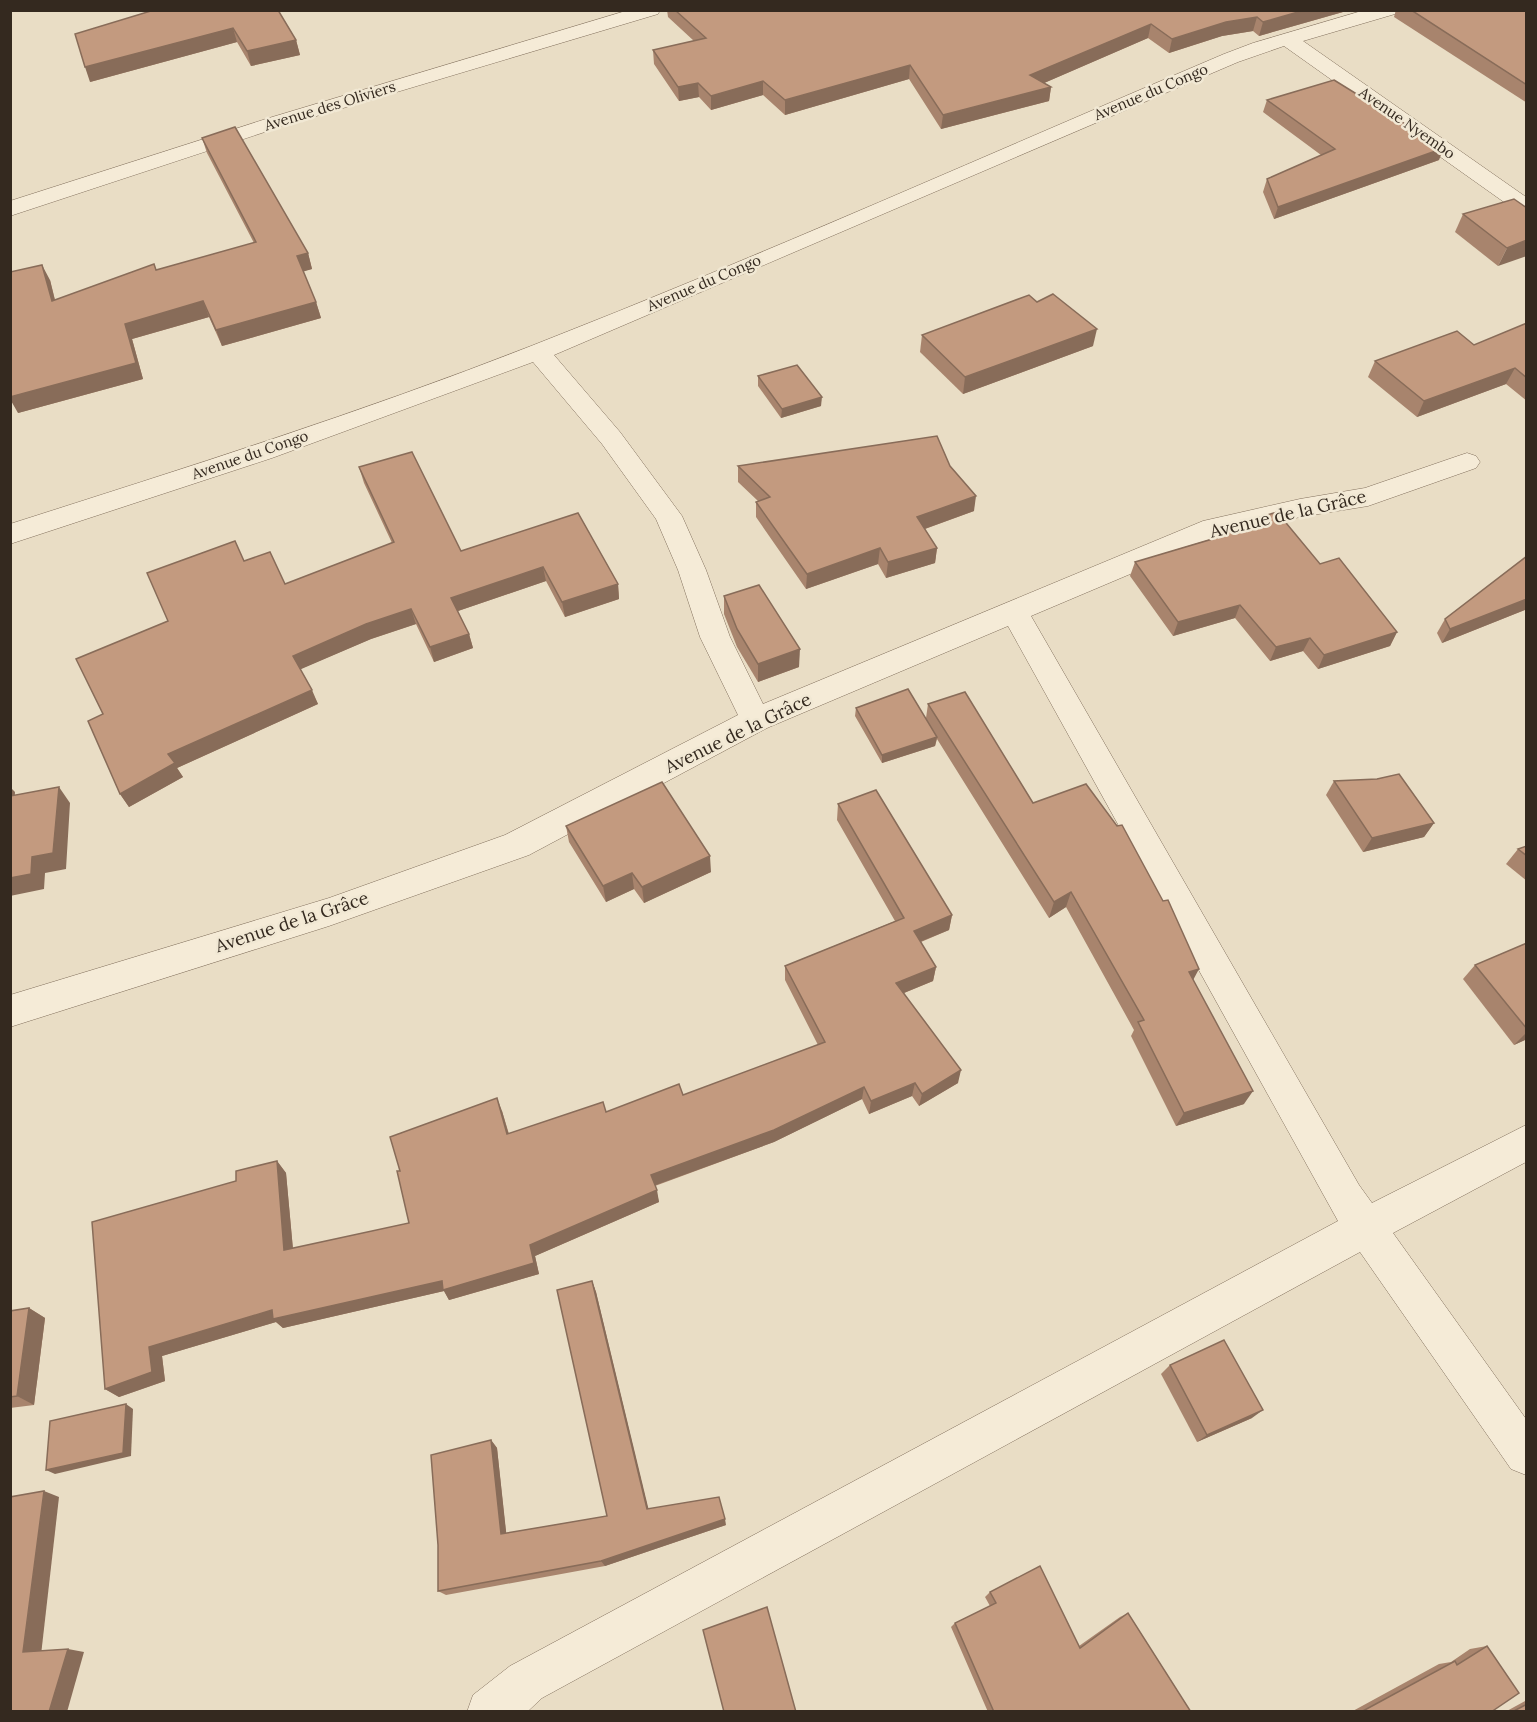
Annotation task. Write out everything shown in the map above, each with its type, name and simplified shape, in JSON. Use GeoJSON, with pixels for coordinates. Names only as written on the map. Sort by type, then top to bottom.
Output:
{"type":"FeatureCollection","features":[{"type":"Feature","properties":{"kind":"street","name":"Avenue des Oliviers"},"geometry":{"type":"LineString","coordinates":[[10,209],[276,122],[651,10]]}},
{"type":"Feature","properties":{"kind":"street","name":"Avenue du Congo"},"geometry":{"type":"LineString","coordinates":[[10,534],[263,452],[538,352],[711,281],[1231,58],[1388,10]]}},
{"type":"Feature","properties":{"kind":"street","name":"Avenue Nyembo"},"geometry":{"type":"LineString","coordinates":[[1287,39],[1527,207]]}},
{"type":"Feature","properties":{"kind":"street"},"geometry":{"type":"LineString","coordinates":[[538,352],[611,438],[668,516],[692,570],[715,637],[756,720]]}},
{"type":"Feature","properties":{"kind":"street","name":"Avenue de la Grâce"},"geometry":{"type":"LineString","coordinates":[[10,1011],[329,912],[517,845],[756,720],[1213,528],[1300,508],[1368,497],[1467,462]]}},
{"type":"Feature","properties":{"kind":"street"},"geometry":{"type":"LineString","coordinates":[[1014,611],[1339,1188],[1527,1454]]}},
{"type":"Feature","properties":{"kind":"street"},"geometry":{"type":"LineString","coordinates":[[490,1712],[526,1682],[1367,1227],[1527,1143]]}},
{"type":"Feature","properties":{"kind":"building"},"geometry":{"type":"Polygon","coordinates":[[[154,10],[278,10],[296,40],[247,51],[233,28],[85,67],[75,34],[154,10]]]}},
{"type":"Feature","properties":{"kind":"building"},"geometry":{"type":"Polygon","coordinates":[[[675,10],[1305,10],[1263,22],[1257,17],[1226,22],[1172,39],[1151,24],[1030,75],[1051,87],[943,115],[910,65],[785,100],[763,81],[711,96],[698,83],[678,87],[653,50],[706,38],[675,10]]]}},
{"type":"Feature","properties":{"kind":"building"},"geometry":{"type":"Polygon","coordinates":[[[1411,10],[1527,10],[1527,85],[1411,10]]]}},
{"type":"Feature","properties":{"kind":"building"},"geometry":{"type":"Polygon","coordinates":[[[1334,80],[1444,148],[1278,207],[1267,179],[1335,149],[1267,100],[1334,80]]]}},
{"type":"Feature","properties":{"kind":"building"},"geometry":{"type":"Polygon","coordinates":[[[235,127],[308,253],[297,256],[316,302],[216,330],[203,301],[125,324],[136,363],[10,397],[10,272],[42,265],[52,301],[154,264],[156,270],[256,242],[202,138],[235,127]]]}},
{"type":"Feature","properties":{"kind":"building"},"geometry":{"type":"Polygon","coordinates":[[[1514,199],[1527,208],[1527,240],[1507,248],[1463,214],[1514,199]]]}},
{"type":"Feature","properties":{"kind":"building"},"geometry":{"type":"Polygon","coordinates":[[[1053,294],[1097,329],[965,377],[922,335],[1029,295],[1037,302],[1053,294]]]}},
{"type":"Feature","properties":{"kind":"building"},"geometry":{"type":"Polygon","coordinates":[[[1527,323],[1527,378],[1515,368],[1424,401],[1375,361],[1457,331],[1474,345],[1527,323]]]}},
{"type":"Feature","properties":{"kind":"building"},"geometry":{"type":"Polygon","coordinates":[[[797,365],[822,397],[782,409],[758,376],[797,365]]]}},
{"type":"Feature","properties":{"kind":"building"},"geometry":{"type":"Polygon","coordinates":[[[937,436],[950,466],[976,496],[917,517],[937,548],[888,562],[880,548],[807,574],[756,502],[770,497],[738,466],[937,436]]]}},
{"type":"Feature","properties":{"kind":"building"},"geometry":{"type":"Polygon","coordinates":[[[412,452],[461,551],[578,513],[618,584],[562,602],[543,567],[451,598],[469,634],[430,647],[411,609],[366,624],[293,656],[312,690],[168,754],[175,763],[120,794],[88,721],[103,714],[76,659],[168,621],[147,573],[235,541],[244,561],[270,552],[285,584],[394,542],[359,467],[412,452]]]}},
{"type":"Feature","properties":{"kind":"building"},"geometry":{"type":"Polygon","coordinates":[[[1277,512],[1320,564],[1339,558],[1397,632],[1324,655],[1310,638],[1276,647],[1240,605],[1178,622],[1135,562],[1219,537],[1214,531],[1277,512]]]}},
{"type":"Feature","properties":{"kind":"building"},"geometry":{"type":"Polygon","coordinates":[[[1527,556],[1527,599],[1450,629],[1445,619],[1527,556]]]}},
{"type":"Feature","properties":{"kind":"building"},"geometry":{"type":"Polygon","coordinates":[[[759,585],[800,649],[758,664],[737,629],[724,596],[759,585]]]}},
{"type":"Feature","properties":{"kind":"building"},"geometry":{"type":"Polygon","coordinates":[[[908,689],[937,737],[882,755],[856,708],[908,689]]]}},
{"type":"Feature","properties":{"kind":"building"},"geometry":{"type":"Polygon","coordinates":[[[965,692],[1033,803],[1086,784],[1117,826],[1122,825],[1163,901],[1168,900],[1199,969],[1189,972],[1253,1091],[1184,1113],[1138,1022],[1144,1020],[1071,892],[1054,902],[928,704],[965,692]]]}},
{"type":"Feature","properties":{"kind":"building"},"geometry":{"type":"Polygon","coordinates":[[[1399,774],[1434,823],[1372,838],[1334,781],[1377,779],[1399,774]]]}},
{"type":"Feature","properties":{"kind":"building"},"geometry":{"type":"Polygon","coordinates":[[[662,782],[710,856],[642,887],[632,873],[603,886],[566,826],[662,782]]]}},
{"type":"Feature","properties":{"kind":"building"},"geometry":{"type":"Polygon","coordinates":[[[59,787],[53,853],[32,857],[31,874],[10,878],[10,796],[59,787]]]}},
{"type":"Feature","properties":{"kind":"building"},"geometry":{"type":"Polygon","coordinates":[[[876,790],[952,915],[914,931],[936,967],[896,983],[961,1070],[922,1094],[915,1083],[871,1101],[864,1087],[774,1130],[651,1175],[657,1190],[530,1245],[534,1263],[443,1290],[442,1281],[273,1319],[272,1310],[149,1347],[152,1372],[105,1389],[92,1222],[236,1181],[236,1171],[277,1161],[284,1250],[409,1223],[397,1171],[400,1171],[390,1137],[497,1098],[507,1134],[603,1102],[606,1112],[679,1084],[683,1095],[825,1042],[785,966],[904,918],[838,804],[876,790]]]}},
{"type":"Feature","properties":{"kind":"building"},"geometry":{"type":"Polygon","coordinates":[[[1527,846],[1527,856],[1518,849],[1527,846]]]}},
{"type":"Feature","properties":{"kind":"building"},"geometry":{"type":"Polygon","coordinates":[[[1527,943],[1527,1029],[1475,965],[1527,943]]]}},
{"type":"Feature","properties":{"kind":"building"},"geometry":{"type":"Polygon","coordinates":[[[592,1281],[647,1509],[719,1497],[725,1519],[601,1561],[438,1591],[438,1545],[431,1455],[491,1440],[501,1534],[607,1516],[557,1290],[592,1281]]]}},
{"type":"Feature","properties":{"kind":"building"},"geometry":{"type":"Polygon","coordinates":[[[29,1308],[17,1396],[10,1397],[10,1311],[29,1308]]]}},
{"type":"Feature","properties":{"kind":"building"},"geometry":{"type":"Polygon","coordinates":[[[1224,1340],[1263,1410],[1207,1435],[1170,1365],[1224,1340]]]}},
{"type":"Feature","properties":{"kind":"building"},"geometry":{"type":"Polygon","coordinates":[[[126,1404],[123,1453],[46,1470],[50,1421],[126,1404]]]}},
{"type":"Feature","properties":{"kind":"building"},"geometry":{"type":"Polygon","coordinates":[[[44,1491],[23,1652],[68,1649],[49,1712],[10,1712],[10,1497],[44,1491]]]}},
{"type":"Feature","properties":{"kind":"building"},"geometry":{"type":"Polygon","coordinates":[[[1040,1566],[1080,1648],[1128,1613],[1191,1712],[994,1712],[955,1623],[996,1603],[990,1592],[1040,1566]]]}},
{"type":"Feature","properties":{"kind":"building"},"geometry":{"type":"Polygon","coordinates":[[[767,1607],[796,1712],[724,1712],[703,1630],[767,1607]]]}},
{"type":"Feature","properties":{"kind":"building"},"geometry":{"type":"Polygon","coordinates":[[[1487,1646],[1519,1693],[1491,1712],[1361,1712],[1455,1661],[1457,1665],[1487,1646]]]}},
{"type":"Feature","properties":{"kind":"building"},"geometry":{"type":"Polygon","coordinates":[[[1527,1704],[1527,1712],[1512,1712],[1527,1704]]]}}]}
